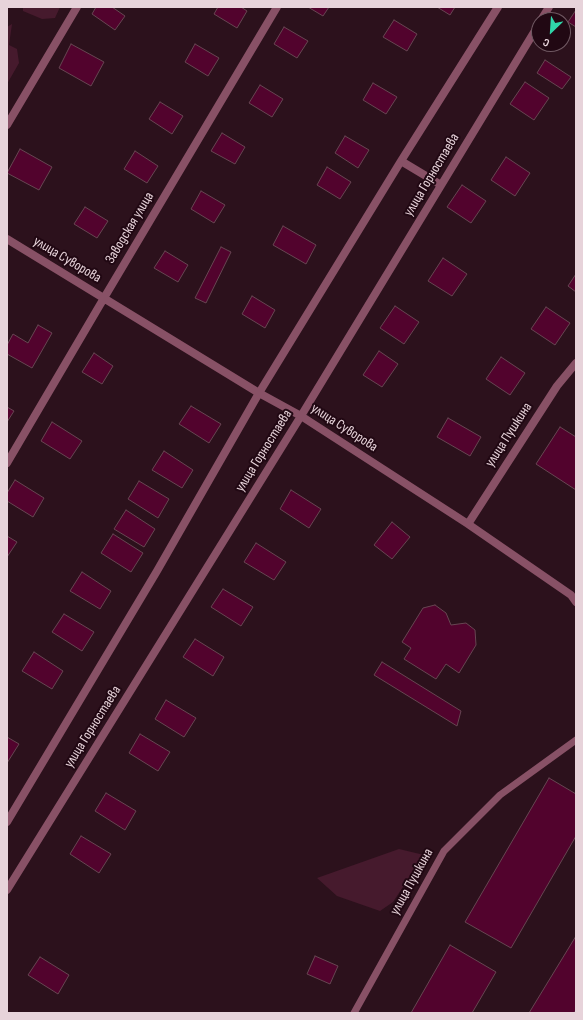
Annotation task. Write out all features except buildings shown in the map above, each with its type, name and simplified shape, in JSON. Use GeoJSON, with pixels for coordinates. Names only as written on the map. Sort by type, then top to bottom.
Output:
{"type":"FeatureCollection","features":[{"type":"Feature","properties":{"kind":"street"},"geometry":{"type":"LineString","coordinates":[[7,125],[77,7]]}},
{"type":"Feature","properties":{"kind":"street","name":"Заводская улица"},"geometry":{"type":"LineString","coordinates":[[7,463],[277,7]]}},
{"type":"Feature","properties":{"kind":"street","name":"улица Горностаева"},"geometry":{"type":"LineString","coordinates":[[7,822],[157,571],[259,393],[401,161],[498,7]]}},
{"type":"Feature","properties":{"kind":"street","name":"улица Горностаева"},"geometry":{"type":"LineString","coordinates":[[7,890],[301,416],[531,37]]}},
{"type":"Feature","properties":{"kind":"street"},"geometry":{"type":"LineString","coordinates":[[401,161],[441,185]]}},
{"type":"Feature","properties":{"kind":"street","name":"улица Суворова"},"geometry":{"type":"LineString","coordinates":[[7,239],[259,393],[301,416],[468,524],[575,596]]}},
{"type":"Feature","properties":{"kind":"street","name":"улица Пушкина"},"geometry":{"type":"LineString","coordinates":[[468,524],[557,386],[576,363]]}},
{"type":"Feature","properties":{"kind":"lane","name":"улица Пушкина"},"geometry":{"type":"LineString","coordinates":[[354,1013],[444,851],[500,795],[576,740]]}},
{"type":"Feature","properties":{"kind":"shaded area"},"geometry":{"type":"Polygon","coordinates":[[[23,7],[60,7],[55,18],[42,19],[23,11],[23,7]]]}},
{"type":"Feature","properties":{"kind":"shaded area"},"geometry":{"type":"Polygon","coordinates":[[[12,24],[9,45],[17,49],[19,63],[7,84],[7,27],[12,24]]]}},
{"type":"Feature","properties":{"kind":"shaded area"},"geometry":{"type":"Polygon","coordinates":[[[399,849],[424,855],[393,902],[380,911],[337,896],[317,878],[399,849]]]}}]}
